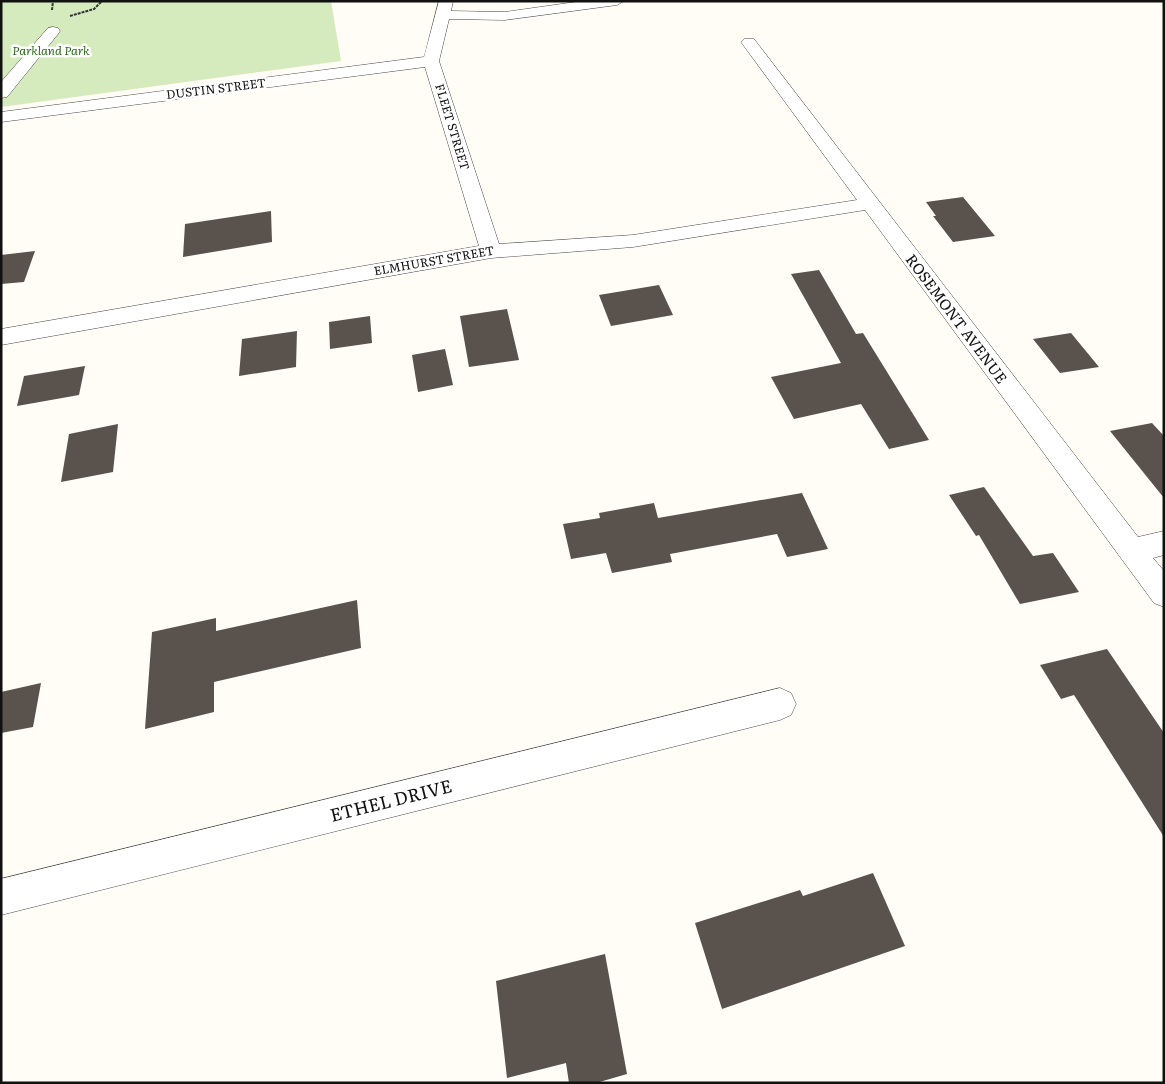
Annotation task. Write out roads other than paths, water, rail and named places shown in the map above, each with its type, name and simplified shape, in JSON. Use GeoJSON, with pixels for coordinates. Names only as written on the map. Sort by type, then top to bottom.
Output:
{"type":"FeatureCollection","features":[{"type":"Feature","properties":{"kind":"street"},"geometry":{"type":"LineString","coordinates":[[431,61],[445,8],[505,16],[617,1]]}},
{"type":"Feature","properties":{"kind":"street"},"geometry":{"type":"LineString","coordinates":[[1,93],[54,23]]}},
{"type":"Feature","properties":{"kind":"street","name":"ROSEMONT AVENUE"},"geometry":{"type":"LineString","coordinates":[[749,42],[1164,594]]}},
{"type":"Feature","properties":{"kind":"street","name":"DUSTIN STREET"},"geometry":{"type":"LineString","coordinates":[[1,117],[431,61]]}},
{"type":"Feature","properties":{"kind":"street","name":"FLEET STREET"},"geometry":{"type":"LineString","coordinates":[[431,61],[491,251]]}},
{"type":"Feature","properties":{"kind":"street","name":"ELMHURST STREET"},"geometry":{"type":"LineString","coordinates":[[1,337],[491,251],[633,241],[869,204]]}},
{"type":"Feature","properties":{"kind":"street"},"geometry":{"type":"LineString","coordinates":[[1132,552],[1164,543]]}},
{"type":"Feature","properties":{"kind":"street","name":"ETHEL DRIVE"},"geometry":{"type":"LineString","coordinates":[[1,897],[780,704]]}},
{"type":"Feature","properties":{"kind":"park label","name":"Parkland Park"},"geometry":{"type":"Point","coordinates":[51,51]}}]}
